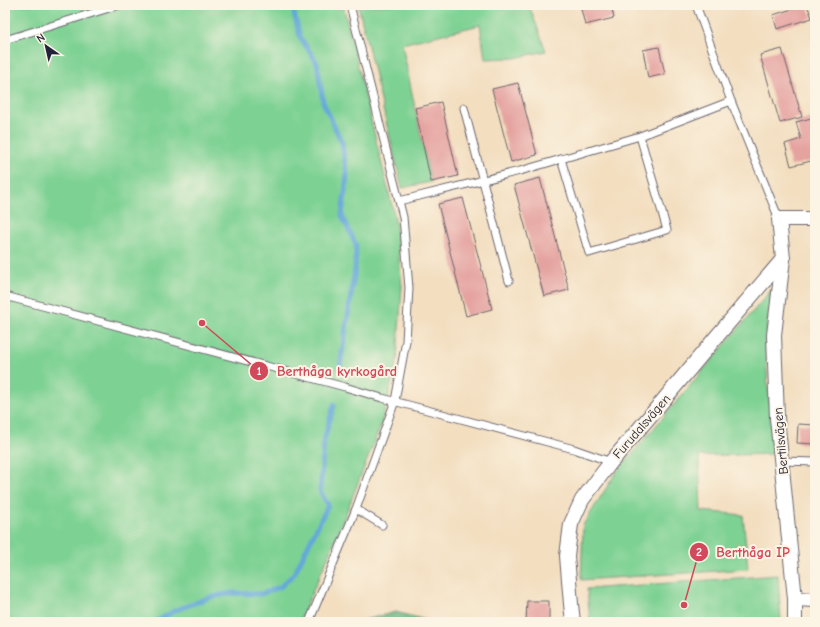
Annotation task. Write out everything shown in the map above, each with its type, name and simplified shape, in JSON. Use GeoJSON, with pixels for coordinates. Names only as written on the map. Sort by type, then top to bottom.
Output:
{"type":"FeatureCollection","features":[{"type":"Feature","properties":{"kind":"street"},"geometry":{"type":"LineString","coordinates":[[779,219],[815,219]]}},
{"type":"Feature","properties":{"kind":"street","name":"Bertilsvägen"},"geometry":{"type":"LineString","coordinates":[[779,219],[783,259],[774,335],[777,418],[795,599],[795,622]]}},
{"type":"Feature","properties":{"kind":"street","name":"Furudalsvägen"},"geometry":{"type":"LineString","coordinates":[[574,622],[567,556],[571,524],[582,500],[611,462],[783,259]]}},
{"type":"Feature","properties":{"kind":"street"},"geometry":{"type":"LineString","coordinates":[[795,599],[815,600]]}},
{"type":"Feature","properties":{"kind":"lane"},"geometry":{"type":"LineString","coordinates":[[5,40],[119,5]]}},
{"type":"Feature","properties":{"kind":"lane"},"geometry":{"type":"LineString","coordinates":[[309,622],[356,509],[395,401],[406,340],[409,288],[403,217],[350,5]]}},
{"type":"Feature","properties":{"kind":"lane"},"geometry":{"type":"LineString","coordinates":[[696,5],[731,101],[779,219]]}},
{"type":"Feature","properties":{"kind":"lane"},"geometry":{"type":"LineString","coordinates":[[398,201],[561,159],[640,136],[731,101]]}},
{"type":"Feature","properties":{"kind":"lane"},"geometry":{"type":"LineString","coordinates":[[464,108],[509,280]]}},
{"type":"Feature","properties":{"kind":"lane"},"geometry":{"type":"LineString","coordinates":[[561,159],[588,253],[667,230],[640,136]]}},
{"type":"Feature","properties":{"kind":"lane"},"geometry":{"type":"LineString","coordinates":[[5,296],[574,449],[611,462]]}},
{"type":"Feature","properties":{"kind":"lane"},"geometry":{"type":"LineString","coordinates":[[781,462],[815,462]]}},
{"type":"Feature","properties":{"kind":"lane"},"geometry":{"type":"LineString","coordinates":[[356,509],[382,525]]}},
{"type":"Feature","properties":{"kind":"green space"},"geometry":{"type":"Polygon","coordinates":[[[5,5],[343,5],[395,218],[402,286],[397,361],[381,425],[333,546],[299,622],[5,622],[5,5]]]}},
{"type":"Feature","properties":{"kind":"green space"},"geometry":{"type":"Polygon","coordinates":[[[358,5],[529,5],[546,51],[515,58],[485,59],[480,25],[402,44],[431,182],[402,188],[358,5]]]}},
{"type":"Feature","properties":{"kind":"green space"},"geometry":{"type":"Polygon","coordinates":[[[772,289],[765,343],[773,454],[699,456],[701,511],[743,515],[748,569],[581,580],[583,525],[615,474],[772,289]]]}},
{"type":"Feature","properties":{"kind":"green space"},"geometry":{"type":"Polygon","coordinates":[[[778,575],[781,622],[590,622],[587,589],[778,575]]]}},
{"type":"Feature","properties":{"kind":"green space"},"geometry":{"type":"Polygon","coordinates":[[[396,612],[434,622],[355,622],[396,612]]]}},
{"type":"Feature","properties":{"kind":"building"},"geometry":{"type":"Polygon","coordinates":[[[580,5],[611,5],[614,18],[585,25],[580,5]]]}},
{"type":"Feature","properties":{"kind":"building"},"geometry":{"type":"Polygon","coordinates":[[[807,5],[812,18],[777,29],[773,15],[807,5]]]}},
{"type":"Feature","properties":{"kind":"building"},"geometry":{"type":"Polygon","coordinates":[[[659,47],[665,74],[648,78],[643,50],[659,47]]]}},
{"type":"Feature","properties":{"kind":"building"},"geometry":{"type":"Polygon","coordinates":[[[782,49],[802,117],[780,123],[760,55],[782,49]]]}},
{"type":"Feature","properties":{"kind":"building"},"geometry":{"type":"Polygon","coordinates":[[[518,83],[537,155],[511,162],[492,89],[518,83]]]}},
{"type":"Feature","properties":{"kind":"building"},"geometry":{"type":"Polygon","coordinates":[[[441,102],[458,176],[431,182],[415,108],[441,102]]]}},
{"type":"Feature","properties":{"kind":"building"},"geometry":{"type":"Polygon","coordinates":[[[815,117],[815,160],[791,166],[785,144],[801,139],[796,122],[815,117]]]}},
{"type":"Feature","properties":{"kind":"building"},"geometry":{"type":"Polygon","coordinates":[[[540,178],[569,290],[544,296],[514,185],[540,178]]]}},
{"type":"Feature","properties":{"kind":"building"},"geometry":{"type":"Polygon","coordinates":[[[463,198],[492,309],[466,316],[438,204],[463,198]]]}},
{"type":"Feature","properties":{"kind":"building"},"geometry":{"type":"Polygon","coordinates":[[[798,424],[815,425],[815,444],[797,443],[798,424]]]}},
{"type":"Feature","properties":{"kind":"building"},"geometry":{"type":"Polygon","coordinates":[[[527,601],[549,601],[549,622],[526,622],[527,601]]]}},
{"type":"Feature","properties":{"kind":"waterway"},"geometry":{"type":"LineString","coordinates":[[292,5],[300,37],[317,63],[323,102],[342,143],[347,175],[342,216],[356,245],[355,269],[340,367]]}},
{"type":"Feature","properties":{"kind":"waterway"},"geometry":{"type":"LineString","coordinates":[[156,622],[176,610],[211,597],[232,593],[261,594],[280,587],[294,574],[328,505],[320,491],[324,440],[334,405]]}},
{"type":"Feature","properties":{"kind":"place","name":"Berthåga kyrkogård"},"geometry":{"type":"Point","coordinates":[202,323]}},
{"type":"Feature","properties":{"kind":"place","name":"Berthåga IP"},"geometry":{"type":"Point","coordinates":[684,605]}}]}
